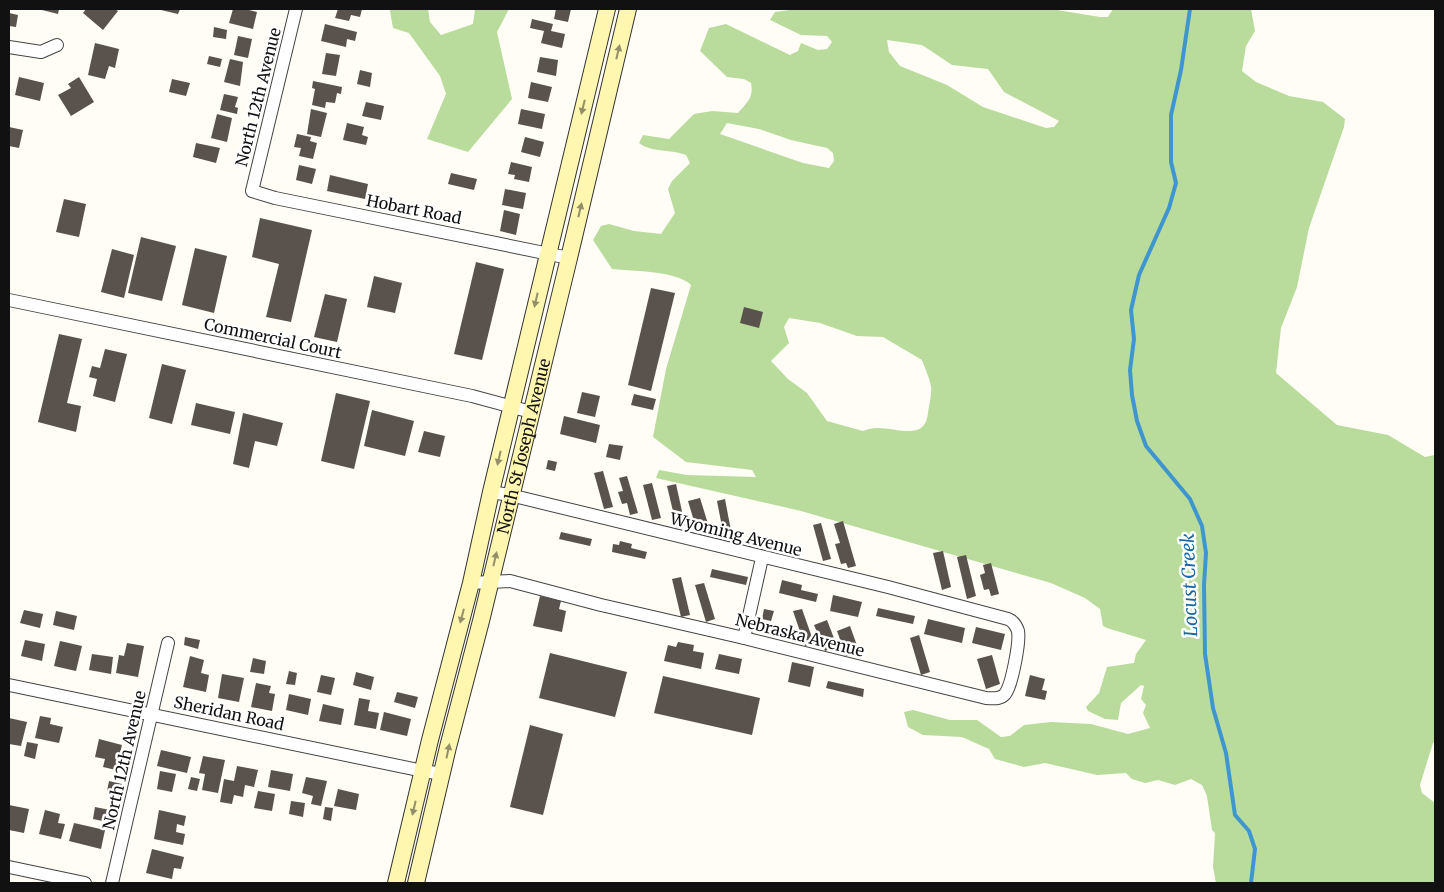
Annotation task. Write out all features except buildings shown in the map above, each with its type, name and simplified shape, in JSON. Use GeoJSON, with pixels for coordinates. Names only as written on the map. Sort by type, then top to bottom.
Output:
{"type":"FeatureCollection","features":[{"type":"Feature","properties":{"kind":"main road","name":"North St Joseph Avenue"},"geometry":{"type":"LineString","coordinates":[[396,883],[471,583],[511,407],[607,9]]}},
{"type":"Feature","properties":{"kind":"main road","name":"North St Joseph Avenue"},"geometry":{"type":"LineString","coordinates":[[416,883],[628,9]]}},
{"type":"Feature","properties":{"kind":"street","name":"North 12th Avenue"},"geometry":{"type":"LineString","coordinates":[[253,192],[296,9]]}},
{"type":"Feature","properties":{"kind":"street"},"geometry":{"type":"LineString","coordinates":[[9,47],[42,52],[58,45]]}},
{"type":"Feature","properties":{"kind":"street","name":"Hobart Road"},"geometry":{"type":"LineString","coordinates":[[253,192],[569,258]]}},
{"type":"Feature","properties":{"kind":"street","name":"Commercial Court"},"geometry":{"type":"LineString","coordinates":[[9,300],[472,396],[530,412]]}},
{"type":"Feature","properties":{"kind":"street","name":"Wyoming Avenue"},"geometry":{"type":"LineString","coordinates":[[491,492],[510,495],[972,609]]}},
{"type":"Feature","properties":{"kind":"street"},"geometry":{"type":"LineString","coordinates":[[744,638],[762,558]]}},
{"type":"Feature","properties":{"kind":"street","name":"Nebraska Avenue"},"geometry":{"type":"LineString","coordinates":[[471,583],[510,581],[601,605],[986,698],[999,698],[1006,693],[1010,684],[1016,657],[1018,633],[1012,620],[972,609]]}},
{"type":"Feature","properties":{"kind":"street","name":"North 12th Avenue"},"geometry":{"type":"LineString","coordinates":[[112,883],[168,643]]}},
{"type":"Feature","properties":{"kind":"street","name":"Sheridan Road"},"geometry":{"type":"LineString","coordinates":[[9,685],[443,774]]}},
{"type":"Feature","properties":{"kind":"street"},"geometry":{"type":"LineString","coordinates":[[9,867],[85,883]]}},
{"type":"Feature","properties":{"kind":"green space"},"geometry":{"type":"Polygon","coordinates":[[[391,9],[428,9],[430,22],[441,35],[473,24],[475,9],[509,9],[497,32],[512,99],[468,152],[427,139],[446,94],[440,76],[409,33],[393,28],[391,9]]]}},
{"type":"Feature","properties":{"kind":"green space"},"geometry":{"type":"Polygon","coordinates":[[[797,9],[1051,9],[1108,17],[1113,9],[1251,9],[1255,31],[1246,46],[1242,71],[1256,82],[1289,96],[1323,102],[1345,119],[1344,127],[1309,228],[1297,287],[1281,328],[1276,373],[1337,425],[1388,435],[1425,457],[1435,455],[1435,741],[1420,785],[1422,793],[1435,803],[1435,883],[1216,883],[1213,867],[1215,833],[1212,830],[1207,796],[1202,785],[1191,779],[1175,785],[1158,780],[1145,783],[1132,779],[1126,773],[1097,775],[1045,763],[1024,767],[995,759],[989,749],[962,737],[923,735],[908,727],[904,712],[913,710],[950,720],[977,720],[1001,737],[1010,736],[1024,725],[1051,722],[1091,724],[1128,734],[1150,728],[1143,713],[1146,705],[1141,699],[1144,686],[1141,685],[1121,703],[1118,720],[1105,719],[1088,711],[1086,707],[1099,693],[1107,667],[1134,663],[1136,654],[1146,640],[1103,626],[1100,609],[1085,598],[1051,583],[801,511],[656,478],[659,470],[687,475],[756,477],[752,470],[686,462],[653,437],[666,369],[691,285],[685,280],[666,274],[612,269],[593,240],[601,226],[609,224],[634,231],[661,234],[675,213],[668,189],[672,181],[690,163],[686,155],[644,146],[639,143],[643,135],[669,139],[694,114],[712,111],[738,113],[749,100],[752,92],[751,83],[744,79],[727,77],[700,51],[709,28],[726,24],[790,55],[798,51],[801,43],[818,50],[827,49],[832,42],[827,36],[801,35],[770,20],[775,12],[797,9]],[[887,40],[889,52],[900,66],[947,85],[983,107],[1046,128],[1054,127],[1059,121],[1004,92],[988,69],[952,65],[922,45],[887,40]],[[727,123],[720,134],[803,163],[829,168],[834,161],[833,153],[827,148],[791,140],[759,129],[727,123]],[[789,318],[784,327],[789,343],[771,361],[788,379],[807,393],[827,421],[863,431],[872,428],[882,428],[912,431],[919,429],[925,423],[931,396],[931,386],[922,360],[883,337],[857,336],[820,323],[789,318]]]}},
{"type":"Feature","properties":{"kind":"waterway","name":"Locust Creek"},"geometry":{"type":"LineString","coordinates":[[1190,9],[1181,70],[1171,115],[1171,162],[1176,183],[1169,208],[1139,275],[1131,310],[1134,339],[1130,370],[1137,421],[1146,446],[1190,499],[1202,526],[1206,553],[1204,585],[1205,654],[1213,708],[1226,753],[1235,815],[1249,831],[1255,849],[1251,883]]}}]}
